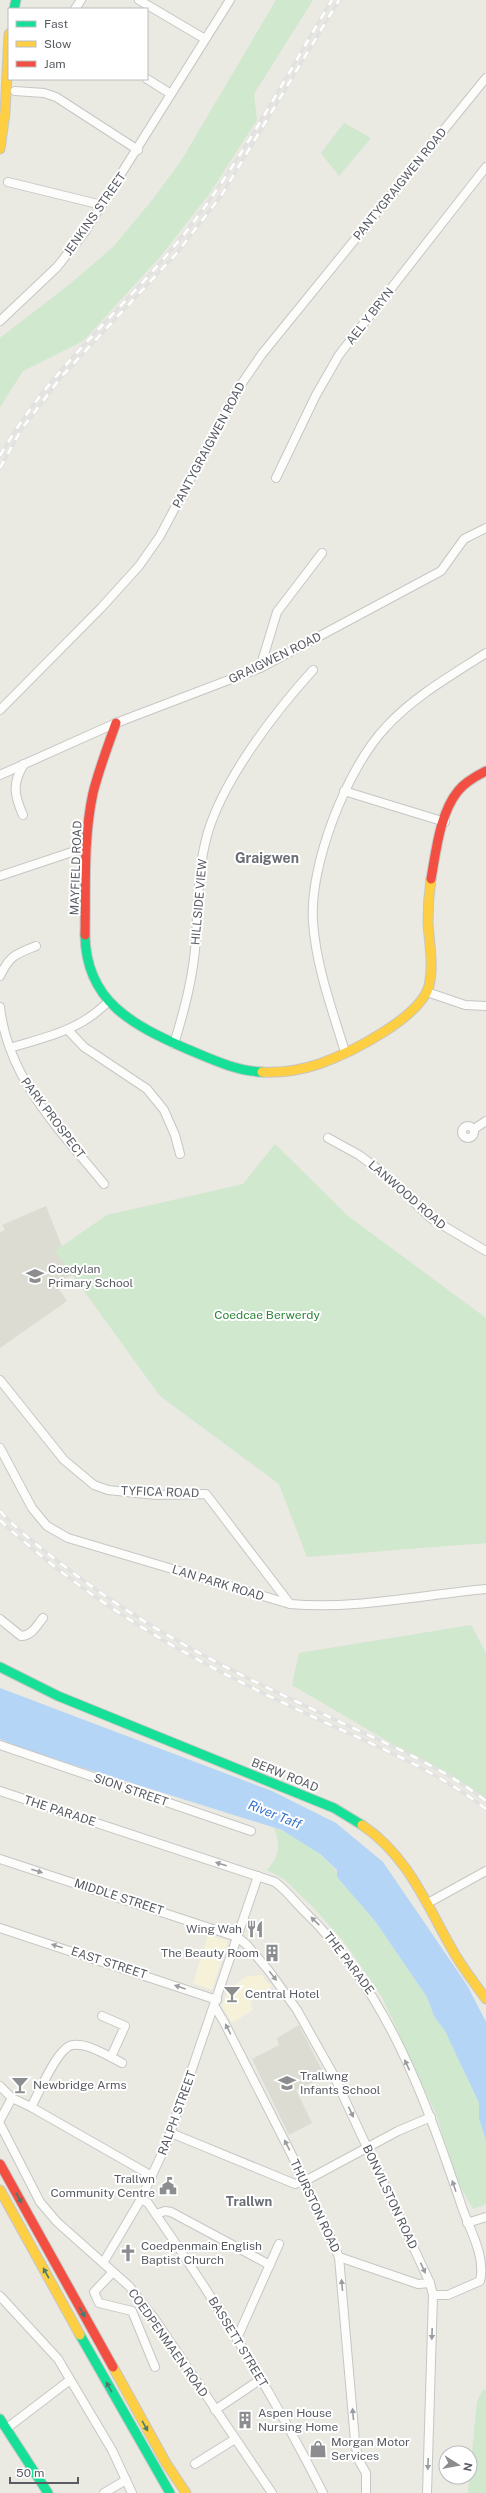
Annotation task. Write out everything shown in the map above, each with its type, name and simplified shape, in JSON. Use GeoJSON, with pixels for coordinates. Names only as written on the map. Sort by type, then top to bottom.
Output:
{"type":"FeatureCollection","features":[{"type":"Feature","properties":{"kind":"main road"},"geometry":{"type":"LineString","coordinates":[[0,149],[5,113],[8,54]]}},
{"type":"Feature","properties":{"kind":"main road","name":"MAYFIELD ROAD"},"geometry":{"type":"LineString","coordinates":[[116,722],[94,792],[87,847],[87,959],[92,974],[108,1001],[116,1008],[138,1025],[174,1044],[241,1070],[275,1074],[307,1068],[345,1052],[386,1029],[420,1002],[427,992]]}},
{"type":"Feature","properties":{"kind":"main road"},"geometry":{"type":"LineString","coordinates":[[427,992],[430,970],[428,909],[436,858],[445,822],[457,792],[471,779],[486,771]]}},
{"type":"Feature","properties":{"kind":"main road","name":"BERW ROAD"},"geometry":{"type":"LineString","coordinates":[[0,1666],[58,1696],[334,1808],[364,1825],[387,1845],[428,1903],[456,1956],[486,1998]]}},
{"type":"Feature","properties":{"kind":"main road"},"geometry":{"type":"LineString","coordinates":[[0,2164],[162,2456],[186,2493]]}},
{"type":"Feature","properties":{"kind":"main road"},"geometry":{"type":"LineString","coordinates":[[0,2190],[155,2470],[170,2493]]}},
{"type":"Feature","properties":{"kind":"main road"},"geometry":{"type":"LineString","coordinates":[[0,2419],[48,2493]]}},
{"type":"Feature","properties":{"kind":"street"},"geometry":{"type":"LineString","coordinates":[[139,0],[205,39]]}},
{"type":"Feature","properties":{"kind":"street","name":"JENKINS STREET"},"geometry":{"type":"LineString","coordinates":[[0,321],[57,267],[84,233],[138,150],[230,0]]}},
{"type":"Feature","properties":{"kind":"street","name":"PANTYGRAIGWEN ROAD"},"geometry":{"type":"LineString","coordinates":[[0,710],[101,608],[139,566],[160,536],[238,389],[262,354],[486,78]]}},
{"type":"Feature","properties":{"kind":"street"},"geometry":{"type":"LineString","coordinates":[[148,80],[171,94]]}},
{"type":"Feature","properties":{"kind":"street"},"geometry":{"type":"LineString","coordinates":[[15,91],[44,93],[56,97],[138,150]]}},
{"type":"Feature","properties":{"kind":"street","name":"AEL Y BRYN"},"geometry":{"type":"LineString","coordinates":[[276,478],[316,395],[339,355],[486,167]]}},
{"type":"Feature","properties":{"kind":"street"},"geometry":{"type":"LineString","coordinates":[[8,182],[102,204]]}},
{"type":"Feature","properties":{"kind":"street","name":"GRAIGWEN ROAD"},"geometry":{"type":"LineString","coordinates":[[0,775],[116,722],[260,668],[441,571],[464,539],[486,528]]}},
{"type":"Feature","properties":{"kind":"street"},"geometry":{"type":"LineString","coordinates":[[260,668],[277,612],[322,553]]}},
{"type":"Feature","properties":{"kind":"street"},"geometry":{"type":"LineString","coordinates":[[345,1052],[320,968],[313,921],[313,898],[324,848],[344,791],[369,748],[398,714],[486,653]]}},
{"type":"Feature","properties":{"kind":"street","name":"HILLSIDE VIEW"},"geometry":{"type":"LineString","coordinates":[[174,1044],[190,984],[196,937],[198,889],[202,858],[213,819],[224,795],[257,743],[294,691],[313,670]]}},
{"type":"Feature","properties":{"kind":"street"},"geometry":{"type":"LineString","coordinates":[[23,815],[14,790],[15,781],[24,764]]}},
{"type":"Feature","properties":{"kind":"street"},"geometry":{"type":"LineString","coordinates":[[344,791],[445,822]]}},
{"type":"Feature","properties":{"kind":"street"},"geometry":{"type":"LineString","coordinates":[[0,876],[87,847]]}},
{"type":"Feature","properties":{"kind":"street"},"geometry":{"type":"LineString","coordinates":[[0,976],[7,960],[15,954],[36,946]]}},
{"type":"Feature","properties":{"kind":"street"},"geometry":{"type":"LineString","coordinates":[[427,992],[465,1005],[486,1006]]}},
{"type":"Feature","properties":{"kind":"street"},"geometry":{"type":"LineString","coordinates":[[10,1048],[68,1030],[86,1021],[108,1001]]}},
{"type":"Feature","properties":{"kind":"street","name":"PARK PROSPECT"},"geometry":{"type":"LineString","coordinates":[[0,1007],[2,1025],[22,1079],[104,1184]]}},
{"type":"Feature","properties":{"kind":"street"},"geometry":{"type":"LineString","coordinates":[[68,1030],[84,1047],[147,1089],[164,1110],[175,1135],[180,1154]]}},
{"type":"Feature","properties":{"kind":"street"},"geometry":{"type":"LineString","coordinates":[[474,1129],[486,1121]]}},
{"type":"Feature","properties":{"kind":"street","name":"LANWOOD ROAD"},"geometry":{"type":"LineString","coordinates":[[328,1138],[359,1155],[383,1173],[443,1227],[486,1251]]}},
{"type":"Feature","properties":{"kind":"street","name":"TYFICA ROAD"},"geometry":{"type":"LineString","coordinates":[[0,1380],[64,1460],[94,1485],[108,1490],[156,1495],[206,1494],[290,1604]]}},
{"type":"Feature","properties":{"kind":"street","name":"LAN PARK ROAD"},"geometry":{"type":"LineString","coordinates":[[0,1448],[32,1508],[47,1526],[68,1538],[290,1604],[318,1607],[486,1589]]}},
{"type":"Feature","properties":{"kind":"street"},"geometry":{"type":"LineString","coordinates":[[0,1619],[21,1636],[29,1635],[43,1618]]}},
{"type":"Feature","properties":{"kind":"street","name":"SION STREET"},"geometry":{"type":"LineString","coordinates":[[0,1745],[251,1831]]}},
{"type":"Feature","properties":{"kind":"street","name":"THE PARADE"},"geometry":{"type":"LineString","coordinates":[[0,1791],[258,1876],[285,1889],[327,1933],[366,1983],[375,1998],[431,2117],[467,2223],[484,2260],[484,2270],[480,2281],[448,2295],[433,2296]]}},
{"type":"Feature","properties":{"kind":"street","name":"MIDDLE STREET"},"geometry":{"type":"LineString","coordinates":[[0,1859],[237,1937]]}},
{"type":"Feature","properties":{"kind":"street"},"geometry":{"type":"LineString","coordinates":[[428,1903],[486,1871]]}},
{"type":"Feature","properties":{"kind":"street","name":"RALPH STREET"},"geometry":{"type":"LineString","coordinates":[[103,2263],[141,2199],[171,2133],[216,2004],[258,1876]]}},
{"type":"Feature","properties":{"kind":"street","name":"EAST STREET"},"geometry":{"type":"LineString","coordinates":[[0,1929],[216,2004]]}},
{"type":"Feature","properties":{"kind":"street","name":"BONVILSTON ROAD"},"geometry":{"type":"LineString","coordinates":[[237,1937],[269,1971],[297,2010],[333,2074],[430,2283],[433,2296],[426,2493]]}},
{"type":"Feature","properties":{"kind":"street","name":"THURSTON ROAD"},"geometry":{"type":"LineString","coordinates":[[216,2004],[305,2182],[339,2256],[358,2459],[366,2473],[366,2493]]}},
{"type":"Feature","properties":{"kind":"street"},"geometry":{"type":"LineString","coordinates":[[102,2016],[125,2026],[111,2057]]}},
{"type":"Feature","properties":{"kind":"street"},"geometry":{"type":"LineString","coordinates":[[31,2107],[62,2050],[73,2044],[86,2046],[122,2063]]}},
{"type":"Feature","properties":{"kind":"street"},"geometry":{"type":"LineString","coordinates":[[0,2086],[12,2098],[31,2107],[152,2176]]}},
{"type":"Feature","properties":{"kind":"street"},"geometry":{"type":"LineString","coordinates":[[0,2120],[12,2098]]}},
{"type":"Feature","properties":{"kind":"street"},"geometry":{"type":"LineString","coordinates":[[171,2133],[295,2184],[305,2182],[398,2131],[431,2117]]}},
{"type":"Feature","properties":{"kind":"street","name":"COEDPENMAEN ROAD"},"geometry":{"type":"LineString","coordinates":[[0,2124],[40,2202],[57,2222],[129,2286],[154,2318],[272,2493]]}},
{"type":"Feature","properties":{"kind":"street","name":"BASSETT STREET"},"geometry":{"type":"LineString","coordinates":[[141,2199],[148,2203],[156,2214],[238,2336],[289,2426],[323,2493]]}},
{"type":"Feature","properties":{"kind":"street"},"geometry":{"type":"LineString","coordinates":[[156,2214],[165,2211],[171,2212],[270,2265]]}},
{"type":"Feature","properties":{"kind":"street"},"geometry":{"type":"LineString","coordinates":[[467,2223],[483,2218]]}},
{"type":"Feature","properties":{"kind":"street"},"geometry":{"type":"LineString","coordinates":[[238,2336],[279,2244]]}},
{"type":"Feature","properties":{"kind":"street"},"geometry":{"type":"LineString","coordinates":[[339,2256],[418,2284],[430,2283]]}},
{"type":"Feature","properties":{"kind":"street"},"geometry":{"type":"LineString","coordinates":[[113,2272],[94,2292],[99,2303],[132,2311],[155,2367]]}},
{"type":"Feature","properties":{"kind":"street"},"geometry":{"type":"LineString","coordinates":[[0,2296],[58,2359],[112,2450],[132,2493]]}},
{"type":"Feature","properties":{"kind":"street"},"geometry":{"type":"LineString","coordinates":[[215,2410],[261,2379]]}},
{"type":"Feature","properties":{"kind":"street"},"geometry":{"type":"LineString","coordinates":[[7,2428],[70,2380]]}},
{"type":"Feature","properties":{"kind":"street"},"geometry":{"type":"LineString","coordinates":[[195,2464],[235,2439]]}},
{"type":"Feature","properties":{"kind":"street"},"geometry":{"type":"LineString","coordinates":[[104,2493],[126,2480]]}},
{"type":"Feature","properties":{"kind":"shaded area","name":"Coedylan Primary School"},"geometry":{"type":"Polygon","coordinates":[[[46,1206],[73,1275],[63,1279],[56,1285],[67,1301],[0,1348],[0,1232],[5,1230],[2,1225],[46,1206]]]}},
{"type":"Feature","properties":{"kind":"shaded area"},"geometry":{"type":"Polygon","coordinates":[[[208,1935],[228,1941],[212,1990],[193,1983],[208,1935]]]}},
{"type":"Feature","properties":{"kind":"shaded area"},"geometry":{"type":"Polygon","coordinates":[[[262,1975],[267,1983],[273,1985],[250,2002],[253,2010],[232,2023],[222,2006],[228,1990],[247,1976],[262,1975]]]}},
{"type":"Feature","properties":{"kind":"shaded area","name":"Trallwng Infants School"},"geometry":{"type":"Polygon","coordinates":[[[299,2025],[325,2076],[296,2090],[312,2123],[289,2135],[252,2059],[279,2045],[277,2038],[299,2025]]]}},
{"type":"Feature","properties":{"kind":"green space"},"geometry":{"type":"Polygon","coordinates":[[[276,0],[313,0],[254,94],[257,120],[210,193],[160,257],[83,341],[23,371],[0,407],[0,338],[70,284],[113,247],[153,199],[181,161],[276,0]]]}},
{"type":"Feature","properties":{"kind":"green space"},"geometry":{"type":"Polygon","coordinates":[[[344,123],[371,138],[339,176],[321,153],[344,123]]]}},
{"type":"Feature","properties":{"kind":"green space","name":"Coedcae Berwerdy"},"geometry":{"type":"Polygon","coordinates":[[[275,1144],[348,1216],[486,1318],[486,1543],[307,1557],[279,1484],[160,1396],[55,1251],[107,1215],[243,1184],[275,1144]]]}},
{"type":"Feature","properties":{"kind":"green space"},"geometry":{"type":"Polygon","coordinates":[[[471,1625],[486,1653],[486,1800],[292,1685],[299,1653],[471,1625]]]}},
{"type":"Feature","properties":{"kind":"green space"},"geometry":{"type":"Polygon","coordinates":[[[274,1828],[292,1835],[308,1845],[337,1871],[337,1877],[375,1921],[427,1997],[434,2016],[445,2031],[479,2103],[479,2119],[486,2140],[486,2204],[473,2209],[457,2181],[436,2114],[382,1997],[344,1942],[314,1908],[284,1879],[267,1870],[275,1860],[278,1850],[278,1840],[274,1828]]]}},
{"type":"Feature","properties":{"kind":"green space"},"geometry":{"type":"Polygon","coordinates":[[[486,2389],[486,2493],[468,2493],[469,2485],[478,2485],[478,2445],[473,2445],[477,2402],[482,2391],[486,2389]]]}},
{"type":"Feature","properties":{"kind":"water","name":"River Taff"},"geometry":{"type":"Polygon","coordinates":[[[0,1688],[272,1791],[336,1823],[383,1862],[467,1985],[486,2022],[486,2140],[479,2119],[479,2103],[445,2031],[434,2016],[427,1997],[375,1921],[337,1877],[337,1870],[320,1854],[282,1830],[26,1750],[0,1739],[0,1688]]]}},
{"type":"Feature","properties":{"kind":"railway"},"geometry":{"type":"LineString","coordinates":[[0,456],[18,427],[59,373],[150,275],[195,220],[237,159],[332,0]]}},
{"type":"Feature","properties":{"kind":"railway"},"geometry":{"type":"LineString","coordinates":[[0,468],[21,430],[62,376],[176,254],[221,196],[339,0]]}},
{"type":"Feature","properties":{"kind":"railway"},"geometry":{"type":"LineString","coordinates":[[0,1511],[25,1535],[72,1572],[101,1593],[162,1632],[224,1666],[288,1698],[406,1753],[447,1775],[486,1801]]}},
{"type":"Feature","properties":{"kind":"railway"},"geometry":{"type":"LineString","coordinates":[[0,1520],[24,1542],[101,1601],[167,1642],[235,1679],[398,1756],[444,1780],[486,1809]]}},
{"type":"Feature","properties":{"kind":"traffic: fast"},"geometry":{"type":"LineString","coordinates":[[14,8],[16,0]]}},
{"type":"Feature","properties":{"kind":"traffic: fast"},"geometry":{"type":"LineString","coordinates":[[85,935],[87,958],[94,978],[103,994],[116,1008],[131,1020],[167,1040],[214,1060],[233,1067],[262,1072]]}},
{"type":"Feature","properties":{"kind":"traffic: fast"},"geometry":{"type":"LineString","coordinates":[[0,1667],[58,1696],[334,1808],[362,1825]]}},
{"type":"Feature","properties":{"kind":"traffic: fast"},"geometry":{"type":"LineString","coordinates":[[80,2335],[170,2493]]}},
{"type":"Feature","properties":{"kind":"traffic: fast"},"geometry":{"type":"LineString","coordinates":[[0,2419],[48,2493]]}},
{"type":"Feature","properties":{"kind":"traffic: slow"},"geometry":{"type":"LineString","coordinates":[[0,149],[5,113],[8,54]]}},
{"type":"Feature","properties":{"kind":"traffic: slow"},"geometry":{"type":"LineString","coordinates":[[262,1072],[291,1071],[305,1068],[348,1052],[382,1033],[398,1022],[423,998],[429,986],[431,970],[428,922],[431,879]]}},
{"type":"Feature","properties":{"kind":"traffic: slow"},"geometry":{"type":"LineString","coordinates":[[362,1825],[379,1838],[393,1852],[405,1868],[427,1902],[456,1956],[486,1999]]}},
{"type":"Feature","properties":{"kind":"traffic: slow"},"geometry":{"type":"LineString","coordinates":[[0,2190],[80,2335]]}},
{"type":"Feature","properties":{"kind":"traffic: slow"},"geometry":{"type":"LineString","coordinates":[[113,2367],[166,2463],[186,2493]]}},
{"type":"Feature","properties":{"kind":"traffic: jam"},"geometry":{"type":"LineString","coordinates":[[85,935],[86,846],[90,810],[98,775],[116,723]]}},
{"type":"Feature","properties":{"kind":"traffic: jam"},"geometry":{"type":"LineString","coordinates":[[431,879],[443,821],[452,800],[464,785],[486,771]]}},
{"type":"Feature","properties":{"kind":"traffic: jam"},"geometry":{"type":"LineString","coordinates":[[0,2164],[113,2367]]}},
{"type":"Feature","properties":{"kind":"place","name":"Coedylan Primary School"},"geometry":{"type":"Point","coordinates":[35,1276]}},
{"type":"Feature","properties":{"kind":"place","name":"Wing Wah"},"geometry":{"type":"Point","coordinates":[255,1929]}},
{"type":"Feature","properties":{"kind":"place","name":"The Beauty Room"},"geometry":{"type":"Point","coordinates":[272,1953]}},
{"type":"Feature","properties":{"kind":"place","name":"Central Hotel"},"geometry":{"type":"Point","coordinates":[232,1994]}},
{"type":"Feature","properties":{"kind":"place","name":"Trallwng Infants School"},"geometry":{"type":"Point","coordinates":[287,2083]}},
{"type":"Feature","properties":{"kind":"place","name":"Newbridge Arms"},"geometry":{"type":"Point","coordinates":[20,2085]}},
{"type":"Feature","properties":{"kind":"place","name":"Trallwn Community Centre"},"geometry":{"type":"Point","coordinates":[168,2186]}},
{"type":"Feature","properties":{"kind":"place","name":"Coedpenmain English Baptist Church"},"geometry":{"type":"Point","coordinates":[128,2253]}},
{"type":"Feature","properties":{"kind":"place","name":"Aspen House Nursing Home"},"geometry":{"type":"Point","coordinates":[245,2420]}},
{"type":"Feature","properties":{"kind":"place","name":"Morgan Motor Services"},"geometry":{"type":"Point","coordinates":[318,2449]}},
{"type":"Feature","properties":{"kind":"district","name":"Graigwen"},"geometry":{"type":"Point","coordinates":[267,858]}},
{"type":"Feature","properties":{"kind":"district","name":"Trallwn"},"geometry":{"type":"Point","coordinates":[249,2201]}}]}
